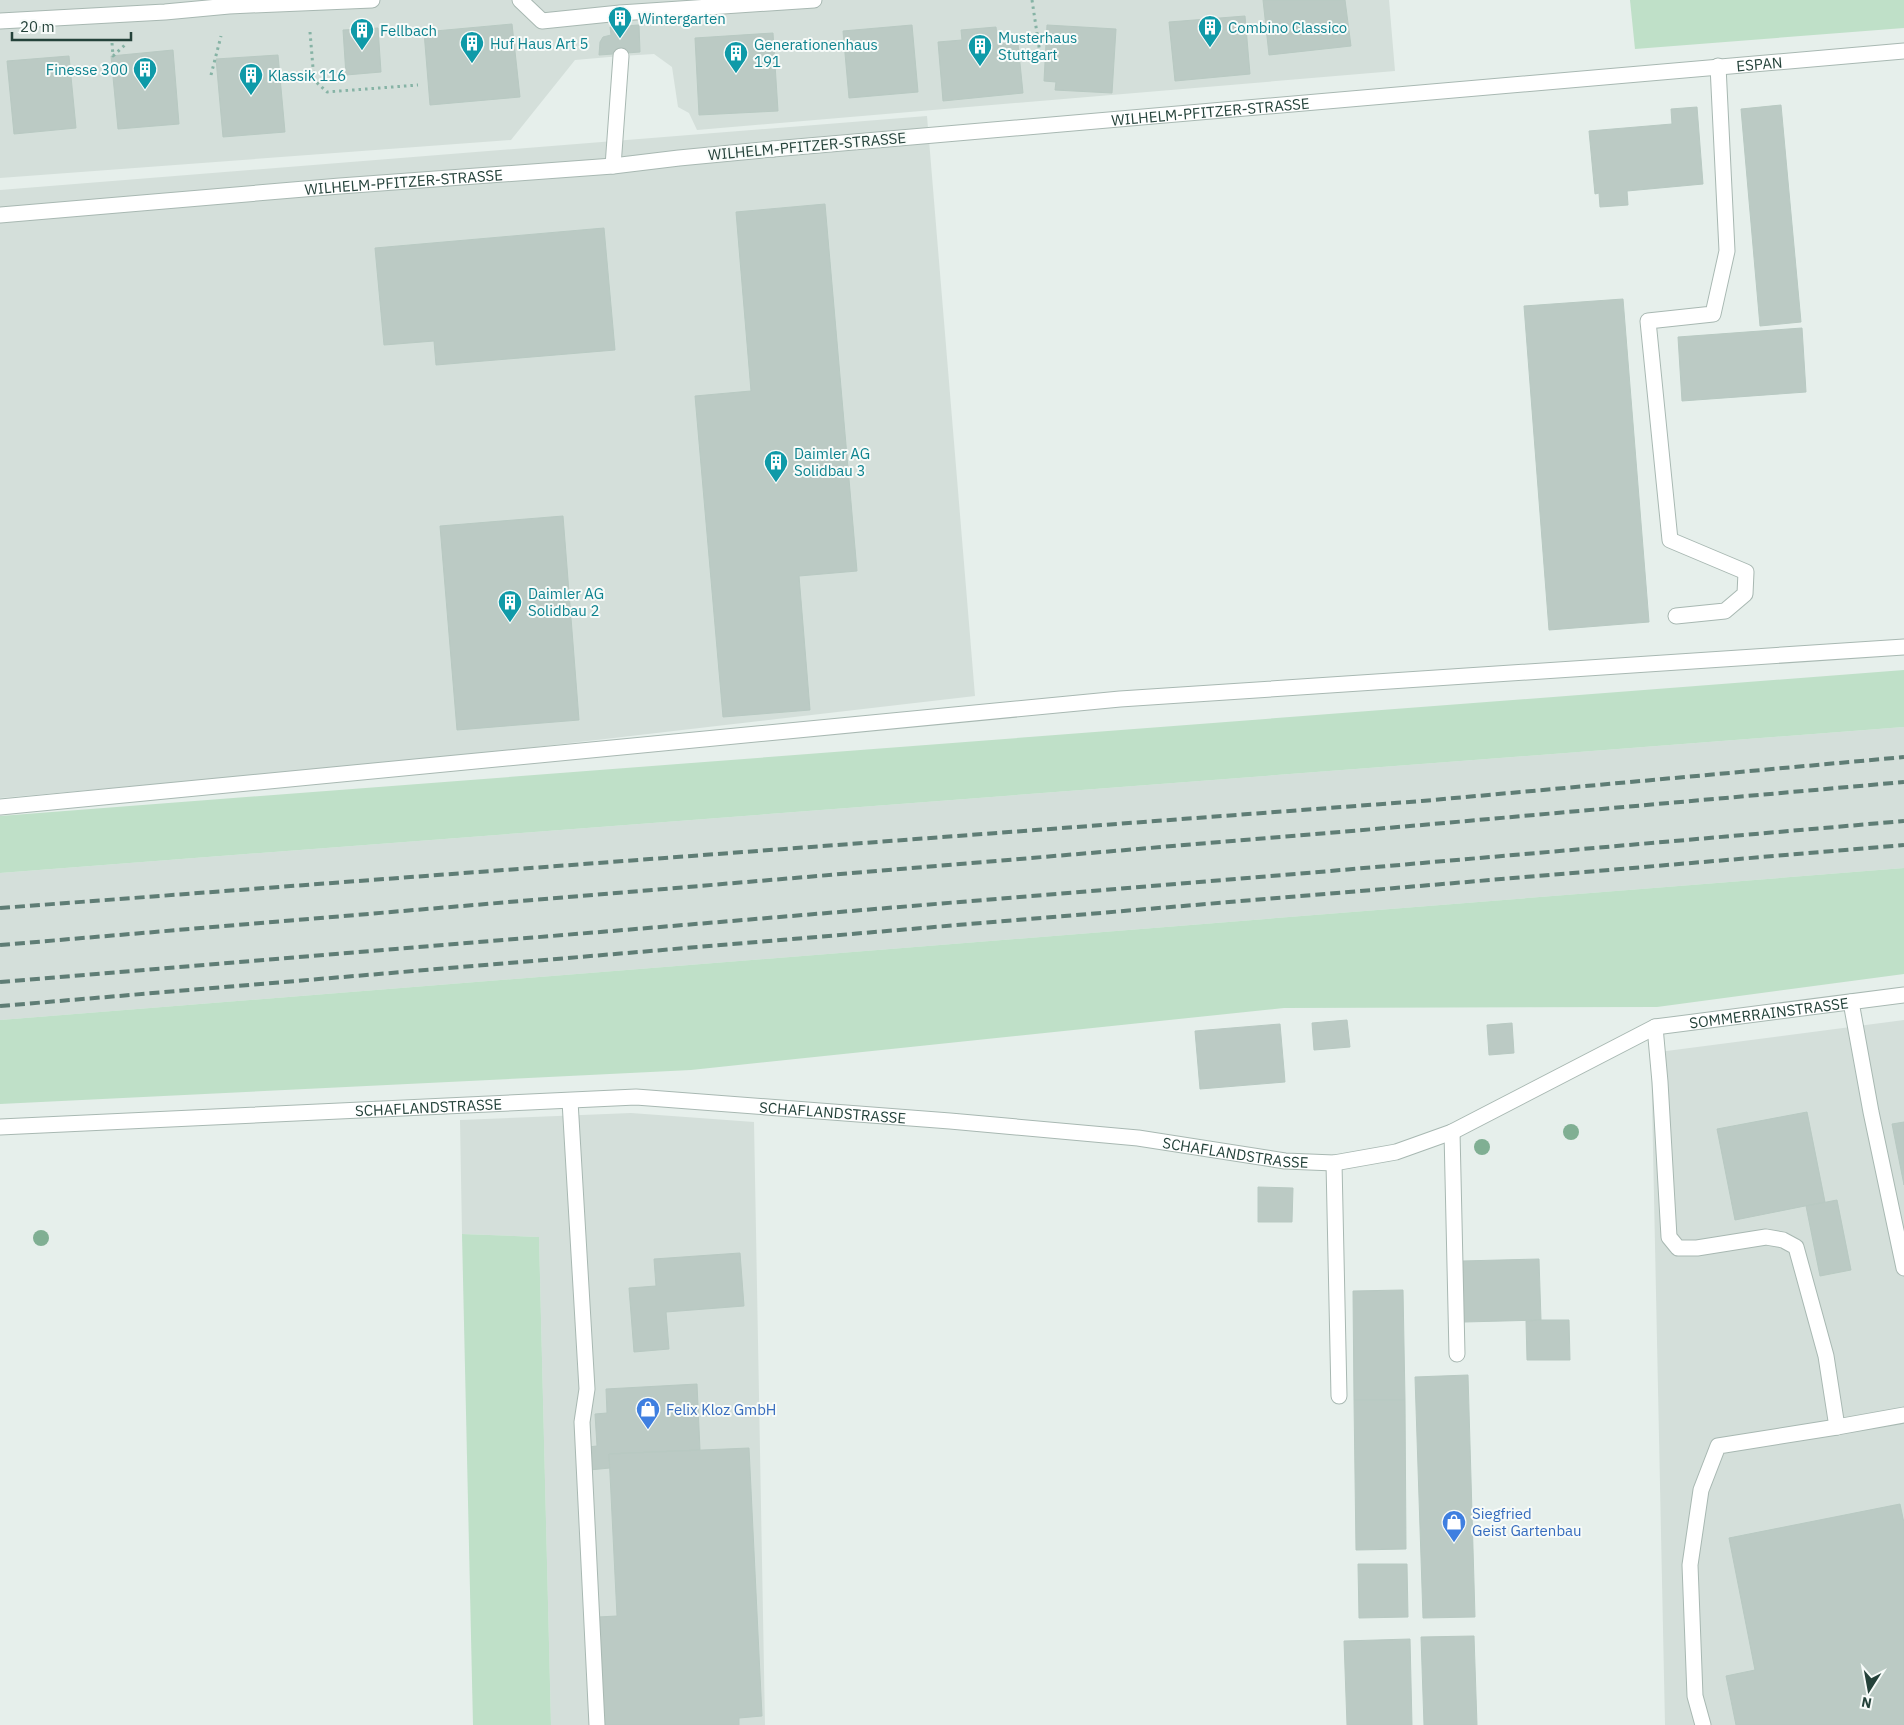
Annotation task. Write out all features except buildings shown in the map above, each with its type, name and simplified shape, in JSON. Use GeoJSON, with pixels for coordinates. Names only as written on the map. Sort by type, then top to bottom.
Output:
{"type":"FeatureCollection","features":[{"type":"Feature","properties":{"kind":"street"},"geometry":{"type":"LineString","coordinates":[[0,21],[165,12],[229,6],[372,0]]}},
{"type":"Feature","properties":{"kind":"street"},"geometry":{"type":"LineString","coordinates":[[520,0],[542,21],[814,0]]}},
{"type":"Feature","properties":{"kind":"street","name":"ESPAN"},"geometry":{"type":"LineString","coordinates":[[1614,75],[1904,51]]}},
{"type":"Feature","properties":{"kind":"street"},"geometry":{"type":"LineString","coordinates":[[613,166],[621,56]]}},
{"type":"Feature","properties":{"kind":"street"},"geometry":{"type":"LineString","coordinates":[[1676,616],[1725,611],[1745,594],[1746,572],[1670,540],[1648,321],[1713,314],[1727,251],[1718,66]]}},
{"type":"Feature","properties":{"kind":"street","name":"WILHELM-PFITZER-STRASSE"},"geometry":{"type":"LineString","coordinates":[[0,215],[330,186],[613,166],[679,158],[1614,75]]}},
{"type":"Feature","properties":{"kind":"street"},"geometry":{"type":"LineString","coordinates":[[0,807],[1120,699],[1904,647]]}},
{"type":"Feature","properties":{"kind":"street","name":"SOMMERRAINSTRASSE"},"geometry":{"type":"LineString","coordinates":[[1635,1037],[1655,1027],[1904,995]]}},
{"type":"Feature","properties":{"kind":"street"},"geometry":{"type":"LineString","coordinates":[[1851,1002],[1871,1112],[1904,1268]]}},
{"type":"Feature","properties":{"kind":"street"},"geometry":{"type":"LineString","coordinates":[[1655,1027],[1669,1237],[1678,1248],[1696,1248],[1766,1237],[1783,1240],[1796,1247],[1826,1356],[1837,1427]]}},
{"type":"Feature","properties":{"kind":"street","name":"SCHAFLANDSTRASSE"},"geometry":{"type":"LineString","coordinates":[[0,1127],[636,1097],[950,1121],[1138,1138],[1284,1161],[1334,1163],[1396,1152],[1452,1132],[1635,1037]]}},
{"type":"Feature","properties":{"kind":"street"},"geometry":{"type":"LineString","coordinates":[[570,1101],[587,1388],[582,1422],[596,1725]]}},
{"type":"Feature","properties":{"kind":"street"},"geometry":{"type":"LineString","coordinates":[[1452,1132],[1457,1354]]}},
{"type":"Feature","properties":{"kind":"street"},"geometry":{"type":"LineString","coordinates":[[1334,1163],[1339,1396]]}},
{"type":"Feature","properties":{"kind":"street"},"geometry":{"type":"LineString","coordinates":[[1703,1725],[1695,1696],[1690,1564],[1701,1490],[1718,1446],[1904,1415]]}},
{"type":"Feature","properties":{"kind":"path"},"geometry":{"type":"LineString","coordinates":[[1032,0],[1041,60]]}},
{"type":"Feature","properties":{"kind":"path"},"geometry":{"type":"LineString","coordinates":[[307,4],[314,80],[327,92],[418,84]]}},
{"type":"Feature","properties":{"kind":"path"},"geometry":{"type":"LineString","coordinates":[[211,74],[229,6]]}},
{"type":"Feature","properties":{"kind":"shaded area"},"geometry":{"type":"Polygon","coordinates":[[[0,0],[1389,0],[1395,71],[697,130],[689,113],[678,107],[672,67],[654,54],[621,56],[575,60],[511,140],[0,178],[0,0]]]}},
{"type":"Feature","properties":{"kind":"shaded area"},"geometry":{"type":"Polygon","coordinates":[[[927,116],[975,696],[406,762],[0,798],[0,190],[927,116]]]}},
{"type":"Feature","properties":{"kind":"shaded area"},"geometry":{"type":"Polygon","coordinates":[[[1904,727],[1904,868],[0,1020],[0,873],[1904,727]]]}},
{"type":"Feature","properties":{"kind":"shaded area"},"geometry":{"type":"Polygon","coordinates":[[[1904,1020],[1904,1725],[1665,1725],[1651,1053],[1904,1020]]]}},
{"type":"Feature","properties":{"kind":"shaded area"},"geometry":{"type":"Polygon","coordinates":[[[631,1113],[754,1122],[765,1725],[551,1725],[539,1237],[462,1234],[460,1120],[631,1113]]]}},
{"type":"Feature","properties":{"kind":"green space"},"geometry":{"type":"Polygon","coordinates":[[[1630,0],[1904,0],[1904,28],[1635,49],[1630,0]]]}},
{"type":"Feature","properties":{"kind":"green space"},"geometry":{"type":"Polygon","coordinates":[[[1904,670],[1904,727],[0,873],[0,816],[1904,670]]]}},
{"type":"Feature","properties":{"kind":"green space"},"geometry":{"type":"Polygon","coordinates":[[[1904,868],[1904,974],[1657,1007],[1284,1008],[691,1070],[0,1104],[0,1020],[1904,868]]]}},
{"type":"Feature","properties":{"kind":"green space"},"geometry":{"type":"Polygon","coordinates":[[[462,1234],[539,1237],[551,1725],[473,1725],[462,1234]]]}},
{"type":"Feature","properties":{"kind":"railway"},"geometry":{"type":"LineString","coordinates":[[0,908],[1422,801],[1904,757]]}},
{"type":"Feature","properties":{"kind":"railway"},"geometry":{"type":"LineString","coordinates":[[0,945],[1422,825],[1904,782]]}},
{"type":"Feature","properties":{"kind":"railway"},"geometry":{"type":"LineString","coordinates":[[0,982],[1307,873],[1904,821]]}},
{"type":"Feature","properties":{"kind":"railway"},"geometry":{"type":"LineString","coordinates":[[0,1006],[1904,845]]}},
{"type":"Feature","properties":{"kind":"place","name":"Wintergarten"},"geometry":{"type":"Point","coordinates":[620,39]}},
{"type":"Feature","properties":{"kind":"place","name":"Combino Classico"},"geometry":{"type":"Point","coordinates":[1210,48]}},
{"type":"Feature","properties":{"kind":"place","name":"Fellbach"},"geometry":{"type":"Point","coordinates":[362,51]}},
{"type":"Feature","properties":{"kind":"place","name":"Huf Haus Art 5"},"geometry":{"type":"Point","coordinates":[472,64]}},
{"type":"Feature","properties":{"kind":"place","name":"Musterhaus Stuttgart"},"geometry":{"type":"Point","coordinates":[980,67]}},
{"type":"Feature","properties":{"kind":"place","name":"Generationenhaus 191"},"geometry":{"type":"Point","coordinates":[736,74]}},
{"type":"Feature","properties":{"kind":"place","name":"Finesse 300"},"geometry":{"type":"Point","coordinates":[145,90]}},
{"type":"Feature","properties":{"kind":"place","name":"Klassik 116"},"geometry":{"type":"Point","coordinates":[251,96]}},
{"type":"Feature","properties":{"kind":"place","name":"Daimler AG Solidbau 3"},"geometry":{"type":"Point","coordinates":[776,483]}},
{"type":"Feature","properties":{"kind":"place","name":"Daimler AG Solidbau 2"},"geometry":{"type":"Point","coordinates":[510,623]}},
{"type":"Feature","properties":{"kind":"place","name":"Felix Kloz GmbH"},"geometry":{"type":"Point","coordinates":[648,1430]}},
{"type":"Feature","properties":{"kind":"place","name":"Siegfried Geist Gartenbau"},"geometry":{"type":"Point","coordinates":[1454,1543]}}]}
